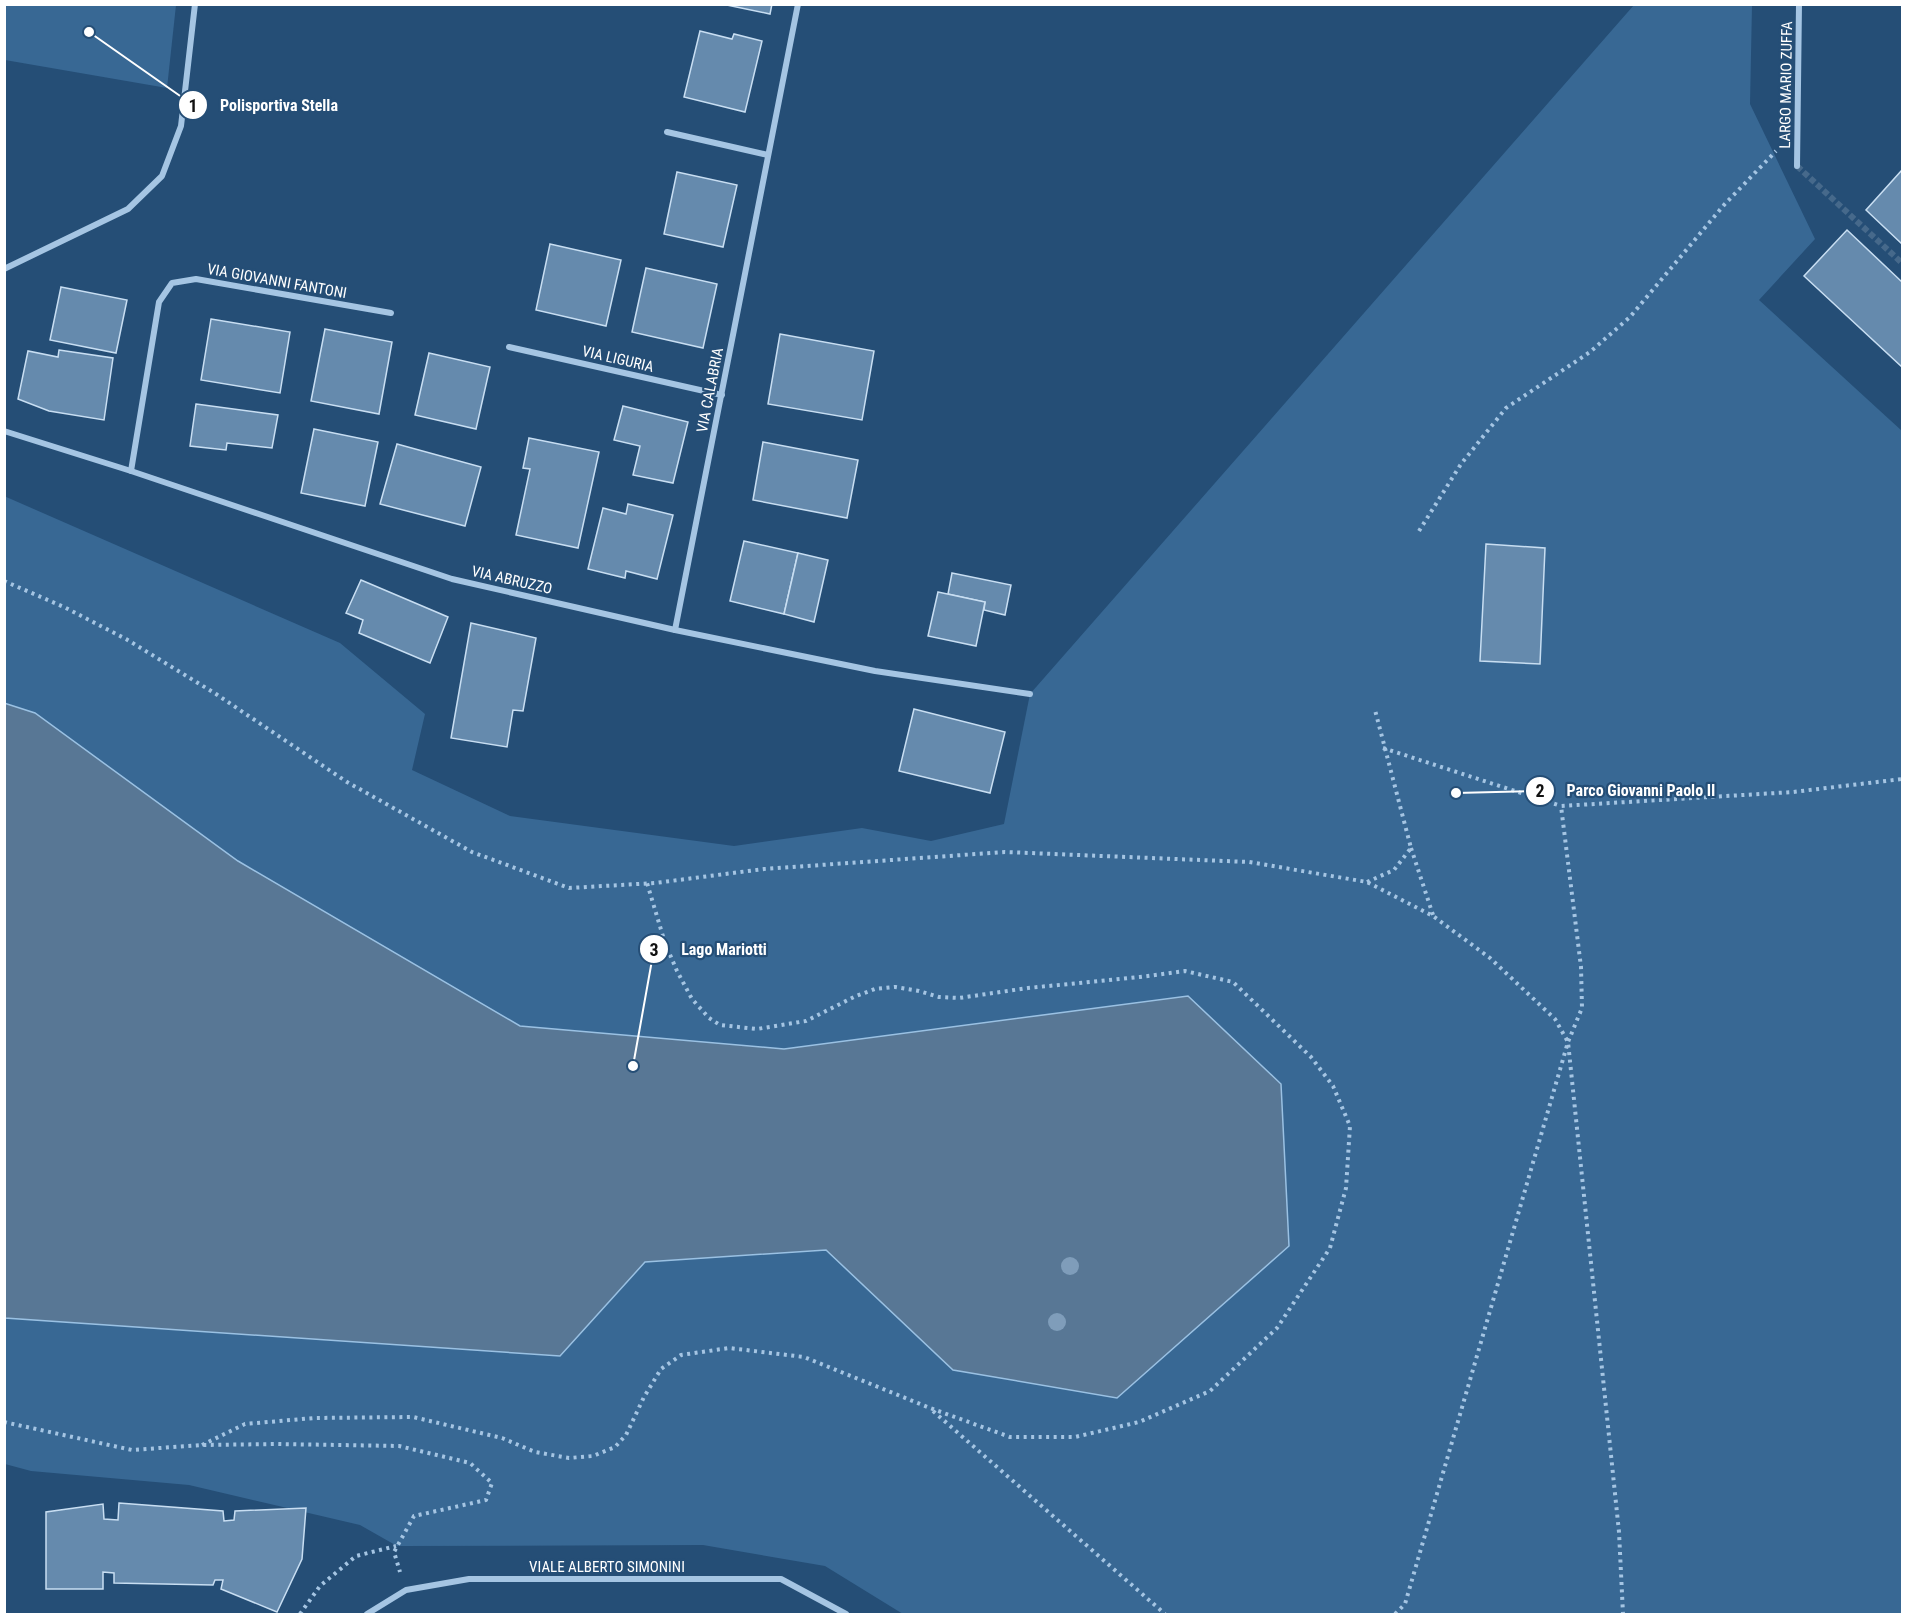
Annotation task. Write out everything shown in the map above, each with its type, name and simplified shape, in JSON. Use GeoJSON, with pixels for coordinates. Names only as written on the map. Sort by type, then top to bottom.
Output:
{"type":"FeatureCollection","features":[{"type":"Feature","properties":{"kind":"street"},"geometry":{"type":"LineString","coordinates":[[4,269],[128,210],[162,176],[181,126],[195,4]]}},
{"type":"Feature","properties":{"kind":"street","name":"VIA CALABRIA"},"geometry":{"type":"LineString","coordinates":[[675,630],[798,4]]}},
{"type":"Feature","properties":{"kind":"street","name":"LARGO MARIO ZUFFA"},"geometry":{"type":"LineString","coordinates":[[1797,166],[1799,4]]}},
{"type":"Feature","properties":{"kind":"street"},"geometry":{"type":"LineString","coordinates":[[667,132],[768,155]]}},
{"type":"Feature","properties":{"kind":"street","name":"VIA GIOVANNI FANTONI"},"geometry":{"type":"LineString","coordinates":[[131,471],[159,303],[172,283],[196,279],[392,313]]}},
{"type":"Feature","properties":{"kind":"street","name":"VIA LIGURIA"},"geometry":{"type":"LineString","coordinates":[[509,347],[722,395]]}},
{"type":"Feature","properties":{"kind":"street","name":"VIA ABRUZZO"},"geometry":{"type":"LineString","coordinates":[[4,431],[131,471],[452,579],[675,630],[875,671],[1030,694]]}},
{"type":"Feature","properties":{"kind":"street","name":"VIALE ALBERTO SIMONINI"},"geometry":{"type":"LineString","coordinates":[[367,1614],[406,1590],[469,1579],[781,1579],[846,1614]]}},
{"type":"Feature","properties":{"kind":"path"},"geometry":{"type":"LineString","coordinates":[[1419,531],[1461,464],[1506,408],[1590,352],[1630,316],[1724,205],[1763,166],[1798,126]]}},
{"type":"Feature","properties":{"kind":"path"},"geometry":{"type":"LineString","coordinates":[[4,581],[64,607],[126,639],[216,694],[347,782],[472,852],[569,888],[647,883],[764,869],[1005,852],[1249,862],[1367,882],[1433,916],[1490,958],[1555,1019],[1568,1042],[1618,1532],[1623,1614]]}},
{"type":"Feature","properties":{"kind":"path"},"geometry":{"type":"LineString","coordinates":[[1375,710],[1383,748],[1411,848],[1433,916]]}},
{"type":"Feature","properties":{"kind":"path"},"geometry":{"type":"LineString","coordinates":[[1383,748],[1561,806],[1793,792],[1902,779]]}},
{"type":"Feature","properties":{"kind":"path"},"geometry":{"type":"LineString","coordinates":[[1395,1614],[1405,1604],[1568,1042],[1582,1008],[1581,967],[1561,806]]}},
{"type":"Feature","properties":{"kind":"path"},"geometry":{"type":"LineString","coordinates":[[1367,882],[1394,870],[1411,848]]}},
{"type":"Feature","properties":{"kind":"path"},"geometry":{"type":"LineString","coordinates":[[202,1445],[245,1424],[314,1418],[413,1417],[502,1438],[535,1452],[569,1458],[593,1456],[615,1447],[626,1435],[644,1397],[662,1369],[681,1355],[729,1348],[804,1357],[930,1408],[1010,1437],[1075,1437],[1139,1422],[1210,1391],[1277,1328],[1330,1248],[1346,1188],[1350,1126],[1333,1086],[1311,1057],[1233,982],[1185,971],[958,998],[939,997],[919,990],[895,987],[875,989],[856,996],[806,1021],[757,1029],[720,1025],[692,999],[677,971],[665,943],[647,883]]}},
{"type":"Feature","properties":{"kind":"path"},"geometry":{"type":"LineString","coordinates":[[930,1408],[1165,1614]]}},
{"type":"Feature","properties":{"kind":"path"},"geometry":{"type":"LineString","coordinates":[[4,1422],[132,1450],[202,1445],[399,1446],[470,1463],[492,1483],[486,1500],[414,1516],[394,1552],[406,1590]]}},
{"type":"Feature","properties":{"kind":"path"},"geometry":{"type":"LineString","coordinates":[[300,1614],[320,1586],[356,1556],[397,1546]]}},
{"type":"Feature","properties":{"kind":"shaded area"},"geometry":{"type":"Polygon","coordinates":[[[4,5],[176,5],[167,88],[5,60],[4,5]]]}},
{"type":"Feature","properties":{"kind":"shaded area"},"geometry":{"type":"Polygon","coordinates":[[[1634,5],[1752,5],[1750,104],[1815,239],[1759,300],[1902,431],[1902,1614],[903,1614],[825,1566],[703,1545],[397,1546],[360,1525],[189,1485],[31,1471],[5,1464],[4,496],[340,643],[425,714],[412,770],[510,816],[734,846],[862,828],[931,841],[1004,824],[1030,694],[1634,5]]]}},
{"type":"Feature","properties":{"kind":"shaded area"},"geometry":{"type":"Polygon","coordinates":[[[4,703],[35,713],[238,861],[520,1026],[784,1049],[1188,996],[1281,1084],[1289,1246],[1117,1398],[953,1370],[826,1250],[645,1262],[560,1356],[5,1318],[4,703]]]}},
{"type":"Feature","properties":{"kind":"building"},"geometry":{"type":"Polygon","coordinates":[[[722,4],[772,4],[770,14],[722,4]]]}},
{"type":"Feature","properties":{"kind":"building"},"geometry":{"type":"Polygon","coordinates":[[[700,31],[732,39],[734,34],[762,41],[745,112],[684,97],[700,31]]]}},
{"type":"Feature","properties":{"kind":"building"},"geometry":{"type":"Polygon","coordinates":[[[1902,170],[1902,244],[1866,210],[1902,170]]]}},
{"type":"Feature","properties":{"kind":"building"},"geometry":{"type":"Polygon","coordinates":[[[677,172],[737,185],[723,247],[664,234],[677,172]]]}},
{"type":"Feature","properties":{"kind":"building"},"geometry":{"type":"Polygon","coordinates":[[[1847,230],[1902,282],[1902,367],[1804,276],[1847,230]]]}},
{"type":"Feature","properties":{"kind":"building"},"geometry":{"type":"Polygon","coordinates":[[[550,244],[621,260],[606,326],[536,310],[550,244]]]}},
{"type":"Feature","properties":{"kind":"building"},"geometry":{"type":"Polygon","coordinates":[[[646,268],[717,284],[703,348],[632,332],[646,268]]]}},
{"type":"Feature","properties":{"kind":"building"},"geometry":{"type":"Polygon","coordinates":[[[61,287],[127,300],[116,353],[50,340],[61,287]]]}},
{"type":"Feature","properties":{"kind":"building"},"geometry":{"type":"Polygon","coordinates":[[[211,319],[290,332],[280,393],[201,380],[211,319]]]}},
{"type":"Feature","properties":{"kind":"building"},"geometry":{"type":"Polygon","coordinates":[[[325,329],[392,342],[379,414],[311,401],[325,329]]]}},
{"type":"Feature","properties":{"kind":"building"},"geometry":{"type":"Polygon","coordinates":[[[780,334],[874,351],[862,420],[768,404],[780,334]]]}},
{"type":"Feature","properties":{"kind":"building"},"geometry":{"type":"Polygon","coordinates":[[[59,350],[113,358],[104,420],[49,411],[18,399],[28,351],[58,357],[59,350]]]}},
{"type":"Feature","properties":{"kind":"building"},"geometry":{"type":"Polygon","coordinates":[[[429,353],[490,367],[476,429],[415,415],[429,353]]]}},
{"type":"Feature","properties":{"kind":"building"},"geometry":{"type":"Polygon","coordinates":[[[196,404],[278,415],[272,448],[227,443],[226,450],[190,446],[196,404]]]}},
{"type":"Feature","properties":{"kind":"building"},"geometry":{"type":"Polygon","coordinates":[[[623,406],[688,422],[673,483],[633,475],[640,446],[614,440],[623,406]]]}},
{"type":"Feature","properties":{"kind":"building"},"geometry":{"type":"Polygon","coordinates":[[[314,429],[378,442],[365,506],[301,493],[314,429]]]}},
{"type":"Feature","properties":{"kind":"building"},"geometry":{"type":"Polygon","coordinates":[[[529,438],[599,452],[578,548],[516,535],[530,469],[523,468],[529,438]]]}},
{"type":"Feature","properties":{"kind":"building"},"geometry":{"type":"Polygon","coordinates":[[[763,442],[858,460],[847,518],[753,500],[763,442]]]}},
{"type":"Feature","properties":{"kind":"building"},"geometry":{"type":"Polygon","coordinates":[[[397,444],[481,467],[465,526],[380,504],[397,444]]]}},
{"type":"Feature","properties":{"kind":"building"},"geometry":{"type":"Polygon","coordinates":[[[628,504],[673,515],[657,579],[626,571],[625,578],[588,569],[603,508],[626,514],[628,504]]]}},
{"type":"Feature","properties":{"kind":"building"},"geometry":{"type":"Polygon","coordinates":[[[744,541],[798,553],[784,614],[730,601],[744,541]]]}},
{"type":"Feature","properties":{"kind":"building"},"geometry":{"type":"Polygon","coordinates":[[[1486,544],[1545,548],[1540,664],[1480,661],[1486,544]]]}},
{"type":"Feature","properties":{"kind":"building"},"geometry":{"type":"Polygon","coordinates":[[[798,553],[828,560],[814,622],[784,614],[798,553]]]}},
{"type":"Feature","properties":{"kind":"building"},"geometry":{"type":"Polygon","coordinates":[[[952,573],[1011,585],[1005,615],[984,610],[985,602],[948,594],[952,573]]]}},
{"type":"Feature","properties":{"kind":"building"},"geometry":{"type":"Polygon","coordinates":[[[361,580],[448,617],[430,663],[359,633],[363,620],[346,613],[361,580]]]}},
{"type":"Feature","properties":{"kind":"building"},"geometry":{"type":"Polygon","coordinates":[[[938,592],[985,602],[976,646],[928,636],[938,592]]]}},
{"type":"Feature","properties":{"kind":"building"},"geometry":{"type":"Polygon","coordinates":[[[471,623],[536,638],[523,711],[513,710],[507,747],[451,738],[471,623]]]}},
{"type":"Feature","properties":{"kind":"building"},"geometry":{"type":"Polygon","coordinates":[[[914,709],[1005,732],[990,793],[899,771],[914,709]]]}},
{"type":"Feature","properties":{"kind":"building"},"geometry":{"type":"Polygon","coordinates":[[[119,1503],[223,1511],[224,1521],[234,1520],[235,1511],[306,1508],[302,1559],[277,1612],[221,1589],[223,1580],[215,1580],[213,1585],[114,1583],[114,1573],[103,1572],[103,1589],[46,1589],[46,1512],[103,1504],[104,1519],[118,1520],[119,1503]]]}},
{"type":"Feature","properties":{"kind":"tunnel"},"geometry":{"type":"LineString","coordinates":[[1797,166],[1902,263]]}},
{"type":"Feature","properties":{"kind":"place","name":"Polisportiva Stella"},"geometry":{"type":"Point","coordinates":[89,32]}},
{"type":"Feature","properties":{"kind":"place","name":"Parco Giovanni Paolo II"},"geometry":{"type":"Point","coordinates":[1456,793]}},
{"type":"Feature","properties":{"kind":"place","name":"Lago Mariotti"},"geometry":{"type":"Point","coordinates":[633,1066]}}]}
